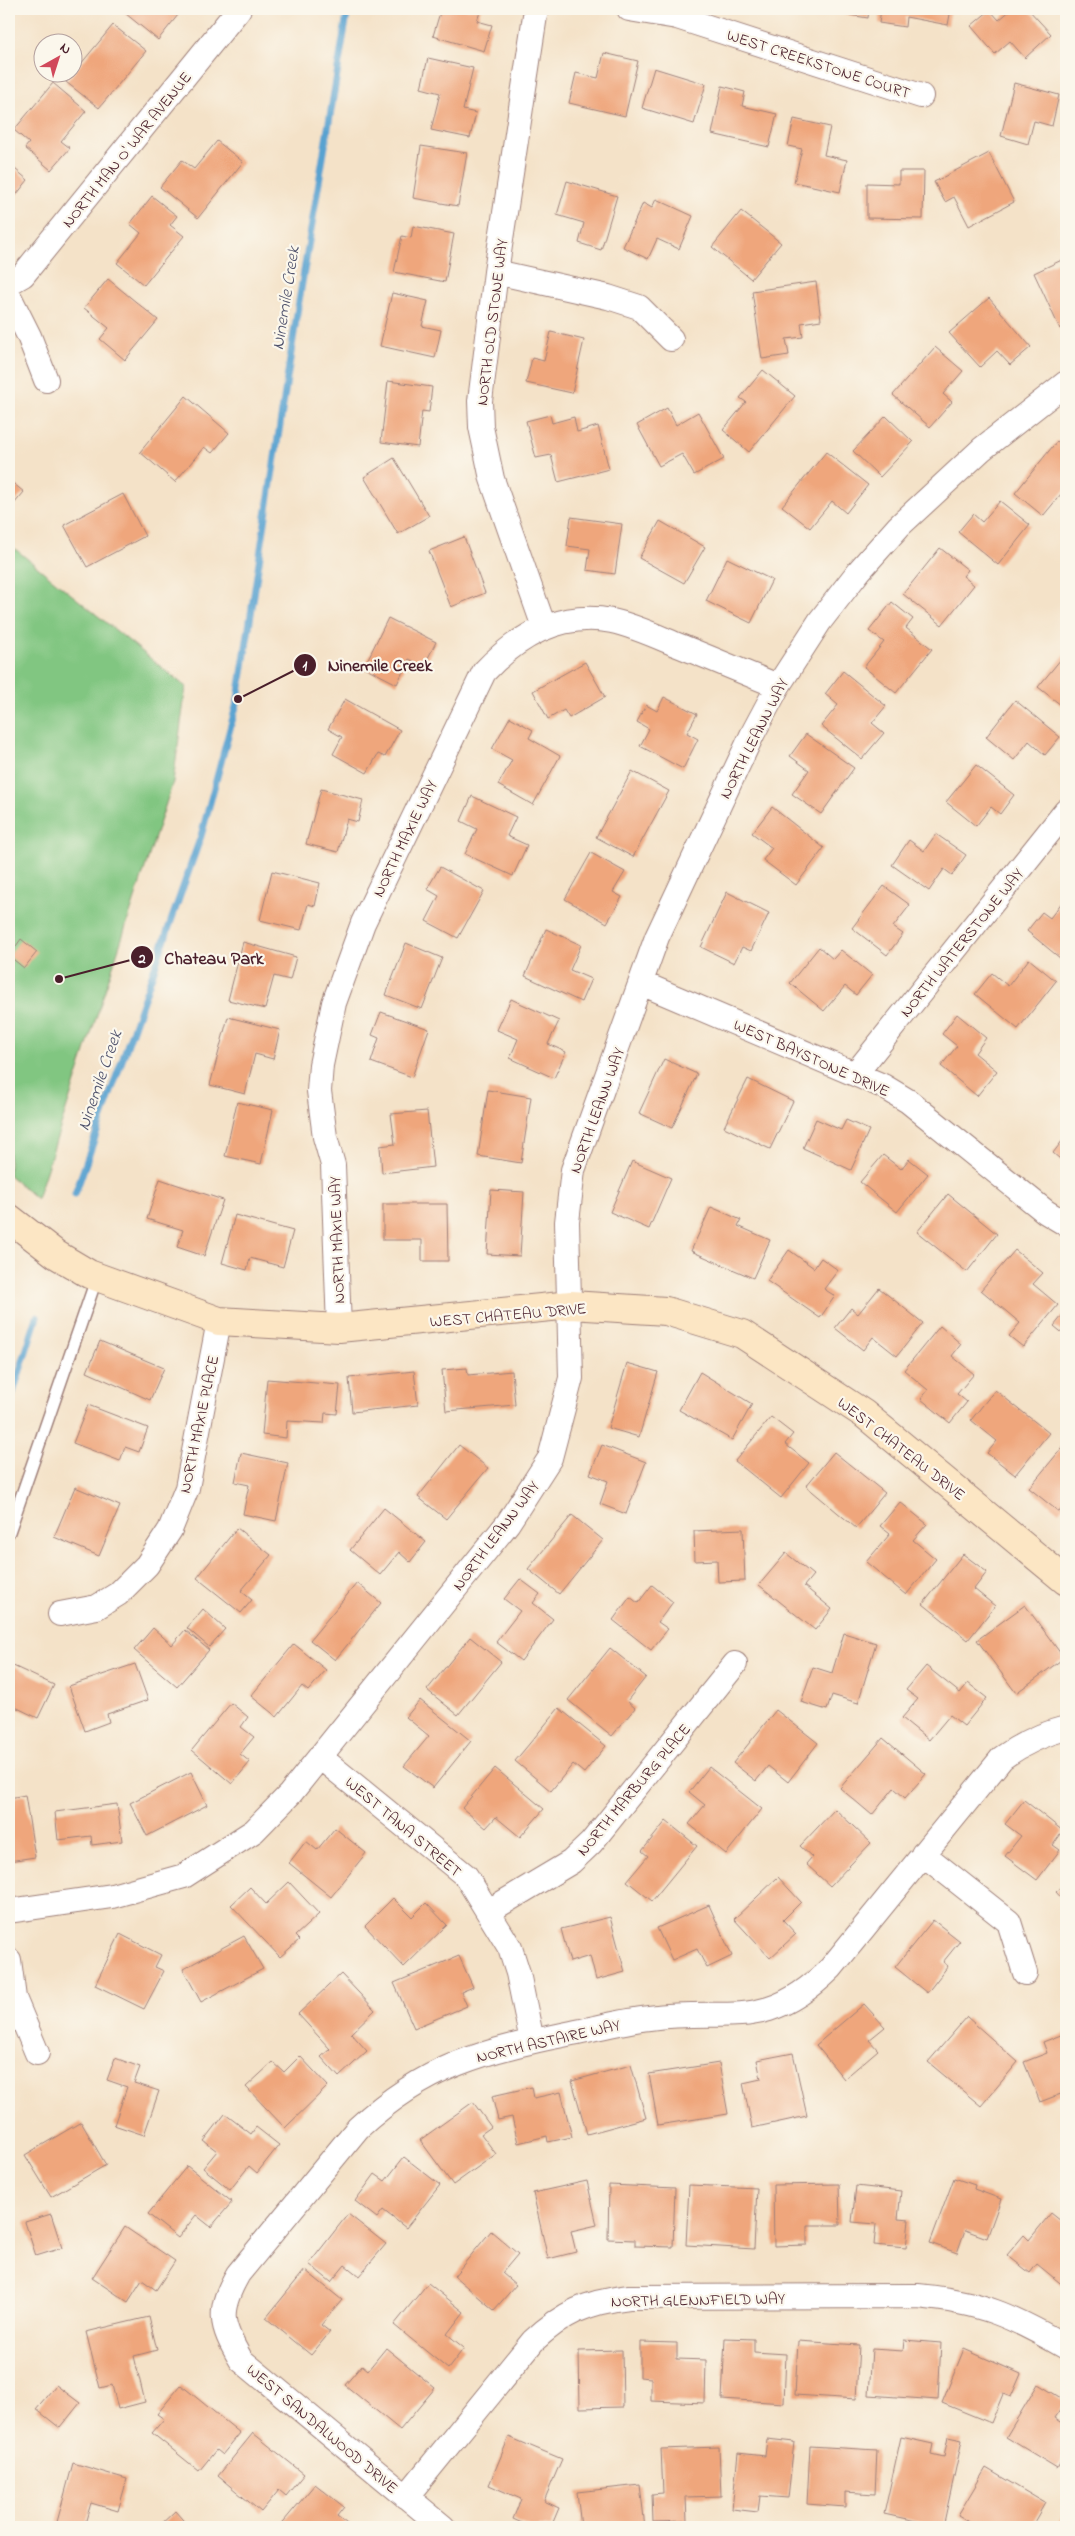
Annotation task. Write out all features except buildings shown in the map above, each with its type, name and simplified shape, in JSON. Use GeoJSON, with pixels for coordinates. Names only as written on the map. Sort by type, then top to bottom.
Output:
{"type":"FeatureCollection","features":[{"type":"Feature","properties":{"kind":"street","name":"NORTH MAN O' WAR AVENUE"},"geometry":{"type":"LineString","coordinates":[[9,283],[23,275],[239,9]]}},
{"type":"Feature","properties":{"kind":"street","name":"NORTH OLD STONE WAY"},"geometry":{"type":"LineString","coordinates":[[536,9],[496,272],[480,401],[480,427],[492,479],[544,627]]}},
{"type":"Feature","properties":{"kind":"street","name":"WEST CREEKSTONE COURT"},"geometry":{"type":"LineString","coordinates":[[629,9],[677,17],[921,96]]}},
{"type":"Feature","properties":{"kind":"street"},"geometry":{"type":"LineString","coordinates":[[496,272],[608,296],[639,307],[671,339]]}},
{"type":"Feature","properties":{"kind":"street"},"geometry":{"type":"LineString","coordinates":[[9,296],[29,336],[46,380]]}},
{"type":"Feature","properties":{"kind":"street","name":"NORTH LEANN WAY"},"geometry":{"type":"LineString","coordinates":[[9,1911],[112,1896],[184,1876],[254,1831],[290,1794],[508,1523],[550,1458],[571,1378],[571,1305],[567,1222],[573,1170],[667,913],[753,733],[778,686],[820,621],[858,572],[899,526],[982,449],[1066,383]]}},
{"type":"Feature","properties":{"kind":"street","name":"NORTH MAXIE WAY"},"geometry":{"type":"LineString","coordinates":[[339,1328],[333,1164],[325,1137],[319,1091],[323,1056],[334,1003],[363,924],[484,672],[504,650],[544,627],[584,619],[611,621],[637,629],[778,686]]}},
{"type":"Feature","properties":{"kind":"street","name":"NORTH WATERSTONE WAY"},"geometry":{"type":"LineString","coordinates":[[856,1074],[1066,811]]}},
{"type":"Feature","properties":{"kind":"street","name":"WEST BAYSTONE DRIVE"},"geometry":{"type":"LineString","coordinates":[[641,983],[883,1086],[908,1101],[1046,1212],[1066,1224]]}},
{"type":"Feature","properties":{"kind":"street","name":"WEST CHATEAU DRIVE"},"geometry":{"type":"LineString","coordinates":[[9,1218],[57,1255],[97,1277],[219,1322],[339,1328],[571,1305],[666,1311],[742,1334],[864,1414],[1066,1581]]}},
{"type":"Feature","properties":{"kind":"street","name":"NORTH MAXIE PLACE"},"geometry":{"type":"LineString","coordinates":[[60,1614],[96,1607],[118,1594],[148,1565],[170,1530],[187,1488],[219,1322]]}},
{"type":"Feature","properties":{"kind":"street","name":"NORTH MARBURG PLACE"},"geometry":{"type":"LineString","coordinates":[[489,1911],[572,1862],[578,1856],[735,1664]]}},
{"type":"Feature","properties":{"kind":"street","name":"NORTH ASTAIRE WAY"},"geometry":{"type":"LineString","coordinates":[[222,2315],[226,2295],[238,2274],[339,2149],[379,2109],[425,2078],[477,2054],[649,2018],[739,2016],[765,2011],[790,2002],[812,1987],[831,1968],[1002,1758],[1024,1743],[1048,1732],[1066,1728]]}},
{"type":"Feature","properties":{"kind":"street","name":"WEST TANA STREET"},"geometry":{"type":"LineString","coordinates":[[320,1757],[466,1876],[510,1948],[518,1973],[532,2041]]}},
{"type":"Feature","properties":{"kind":"street"},"geometry":{"type":"LineString","coordinates":[[923,1854],[1009,1922],[1025,1972]]}},
{"type":"Feature","properties":{"kind":"street"},"geometry":{"type":"LineString","coordinates":[[9,1960],[14,1998],[37,2053]]}},
{"type":"Feature","properties":{"kind":"street","name":"NORTH GLENNFIELD WAY"},"geometry":{"type":"LineString","coordinates":[[406,2497],[532,2341],[552,2322],[576,2309],[602,2300],[629,2297],[918,2296],[944,2298],[995,2310],[1020,2321],[1066,2347]]}},
{"type":"Feature","properties":{"kind":"street","name":"WEST SANDALWOOD DRIVE"},"geometry":{"type":"LineString","coordinates":[[222,2315],[226,2335],[241,2360],[443,2527]]}},
{"type":"Feature","properties":{"kind":"lane"},"geometry":{"type":"LineString","coordinates":[[9,1532],[97,1277]]}},
{"type":"Feature","properties":{"kind":"green space"},"geometry":{"type":"Polygon","coordinates":[[[9,544],[186,687],[173,782],[37,1199],[9,1175],[9,544]]]}},
{"type":"Feature","properties":{"kind":"waterway","name":"Ninemile Creek"},"geometry":{"type":"LineString","coordinates":[[75,1194],[201,836],[238,699],[298,307],[348,9]]}},
{"type":"Feature","properties":{"kind":"waterway","name":"Ninemile Creek"},"geometry":{"type":"LineString","coordinates":[[9,1405],[37,1317]]}},
{"type":"Feature","properties":{"kind":"place","name":"Ninemile Creek"},"geometry":{"type":"Point","coordinates":[238,699]}},
{"type":"Feature","properties":{"kind":"place","name":"Chateau Park"},"geometry":{"type":"Point","coordinates":[59,979]}}]}
